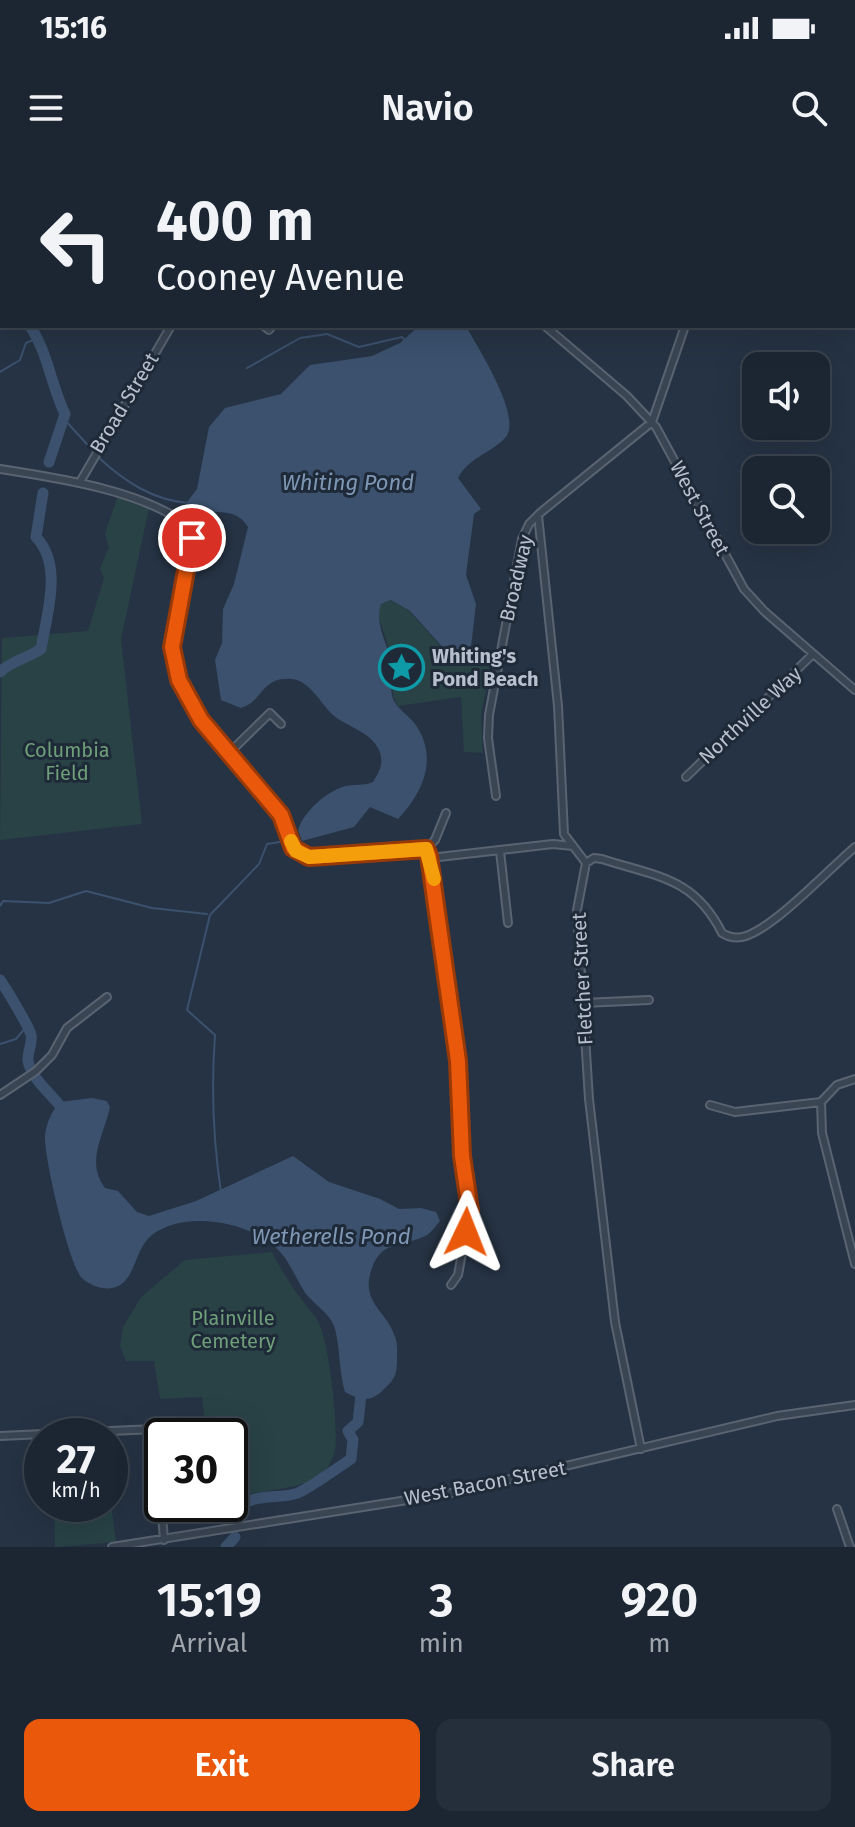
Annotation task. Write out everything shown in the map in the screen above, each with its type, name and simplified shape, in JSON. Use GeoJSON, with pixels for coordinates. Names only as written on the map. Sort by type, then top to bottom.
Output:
{"type":"FeatureCollection","features":[{"type":"Feature","properties":{"kind":"street","name":"Broad Street"},"geometry":{"type":"LineString","coordinates":[[80,482],[170,328]]}},
{"type":"Feature","properties":{"kind":"street","name":"West Street"},"geometry":{"type":"LineString","coordinates":[[547,328],[652,422],[744,589],[764,611],[855,690]]}},
{"type":"Feature","properties":{"kind":"street"},"geometry":{"type":"LineString","coordinates":[[652,422],[684,328]]}},
{"type":"Feature","properties":{"kind":"street","name":"Broadway"},"geometry":{"type":"LineString","coordinates":[[496,796],[488,738],[490,704],[522,539],[529,524],[538,515],[652,422]]}},
{"type":"Feature","properties":{"kind":"street"},"geometry":{"type":"LineString","coordinates":[[0,469],[80,482],[140,502],[190,527],[192,538],[173,639],[173,660],[191,706],[277,809],[291,842],[300,854],[309,857],[426,849],[435,840],[446,813]]}},
{"type":"Feature","properties":{"kind":"street"},"geometry":{"type":"LineString","coordinates":[[538,515],[557,693],[564,834],[586,863],[594,858],[602,859],[688,889],[709,908],[722,933],[728,937],[744,937],[763,926],[855,847]]}},
{"type":"Feature","properties":{"kind":"street","name":"Northville Way"},"geometry":{"type":"LineString","coordinates":[[686,777],[813,654]]}},
{"type":"Feature","properties":{"kind":"street"},"geometry":{"type":"LineString","coordinates":[[229,753],[270,713],[281,724]]}},
{"type":"Feature","properties":{"kind":"street"},"geometry":{"type":"LineString","coordinates":[[430,858],[553,844],[573,846]]}},
{"type":"Feature","properties":{"kind":"street"},"geometry":{"type":"LineString","coordinates":[[426,849],[430,858],[458,1061],[462,1156],[470,1210],[458,1275],[451,1285]]}},
{"type":"Feature","properties":{"kind":"street"},"geometry":{"type":"LineString","coordinates":[[500,851],[508,923]]}},
{"type":"Feature","properties":{"kind":"street","name":"Fletcher Street"},"geometry":{"type":"LineString","coordinates":[[586,863],[577,910],[589,1099],[615,1322],[631,1387],[641,1449]]}},
{"type":"Feature","properties":{"kind":"street"},"geometry":{"type":"LineString","coordinates":[[0,1095],[35,1072],[52,1055],[67,1028],[107,997]]}},
{"type":"Feature","properties":{"kind":"street"},"geometry":{"type":"LineString","coordinates":[[583,1003],[649,1000]]}},
{"type":"Feature","properties":{"kind":"street"},"geometry":{"type":"LineString","coordinates":[[710,1105],[735,1112],[821,1102],[837,1085],[855,1079]]}},
{"type":"Feature","properties":{"kind":"street"},"geometry":{"type":"LineString","coordinates":[[821,1102],[822,1133],[855,1264]]}},
{"type":"Feature","properties":{"kind":"street","name":"West Bacon Street"},"geometry":{"type":"LineString","coordinates":[[112,1547],[451,1493],[777,1416],[855,1405]]}},
{"type":"Feature","properties":{"kind":"street"},"geometry":{"type":"LineString","coordinates":[[0,1436],[155,1429],[164,1540]]}},
{"type":"Feature","properties":{"kind":"street"},"geometry":{"type":"LineString","coordinates":[[837,1509],[850,1547]]}},
{"type":"Feature","properties":{"kind":"green space","name":"Columbia Field"},"geometry":{"type":"Polygon","coordinates":[[[118,495],[150,504],[121,639],[142,824],[0,840],[2,638],[88,631],[104,578],[100,569],[109,547],[105,534],[118,495]]]}},
{"type":"Feature","properties":{"kind":"green space"},"geometry":{"type":"Polygon","coordinates":[[[391,600],[409,611],[444,650],[491,663],[481,715],[483,753],[464,752],[461,697],[398,706],[393,695],[391,656],[378,613],[381,604],[391,600]]]}},
{"type":"Feature","properties":{"kind":"green space","name":"Plainville Cemetery"},"geometry":{"type":"Polygon","coordinates":[[[272,1252],[316,1318],[325,1342],[332,1382],[336,1439],[331,1461],[326,1470],[315,1478],[292,1487],[248,1494],[248,1418],[204,1418],[202,1397],[160,1399],[154,1361],[126,1361],[120,1346],[123,1327],[141,1297],[185,1260],[272,1252]]]}},
{"type":"Feature","properties":{"kind":"green space"},"geometry":{"type":"Polygon","coordinates":[[[54,1522],[113,1522],[116,1542],[55,1547],[54,1522]]]}},
{"type":"Feature","properties":{"kind":"water","name":"Whiting Pond"},"geometry":{"type":"Polygon","coordinates":[[[417,328],[467,328],[497,382],[508,415],[509,428],[505,438],[468,465],[458,478],[481,509],[474,514],[466,575],[476,604],[471,647],[466,653],[447,652],[410,611],[391,600],[381,604],[380,625],[392,663],[392,695],[396,704],[415,724],[426,749],[427,762],[421,786],[398,819],[370,807],[354,827],[302,841],[298,830],[311,809],[339,789],[373,782],[381,766],[380,753],[369,737],[333,715],[310,688],[292,679],[274,681],[254,701],[241,708],[221,700],[215,660],[222,643],[223,609],[234,584],[248,527],[234,515],[200,510],[187,502],[197,489],[209,427],[225,408],[281,394],[310,365],[372,356],[400,343],[417,328]]]}},
{"type":"Feature","properties":{"kind":"water","name":"Wetherells Pond"},"geometry":{"type":"Polygon","coordinates":[[[92,1098],[107,1101],[110,1107],[96,1158],[99,1178],[105,1188],[118,1191],[137,1212],[149,1216],[196,1201],[293,1156],[329,1182],[380,1199],[399,1209],[421,1208],[436,1212],[440,1221],[429,1234],[382,1252],[369,1279],[371,1297],[390,1325],[397,1343],[393,1380],[369,1398],[345,1392],[332,1321],[306,1294],[281,1253],[254,1233],[237,1227],[201,1221],[166,1227],[145,1242],[122,1284],[102,1288],[83,1279],[76,1267],[58,1208],[45,1136],[59,1102],[92,1098]]]}},
{"type":"Feature","properties":{"kind":"waterway"},"geometry":{"type":"LineString","coordinates":[[31,328],[65,414],[49,462]]}},
{"type":"Feature","properties":{"kind":"waterway"},"geometry":{"type":"LineString","coordinates":[[247,368],[300,338],[327,334],[359,347],[402,337],[406,341]]}},
{"type":"Feature","properties":{"kind":"waterway"},"geometry":{"type":"LineString","coordinates":[[0,372],[20,360],[26,343],[38,338]]}},
{"type":"Feature","properties":{"kind":"waterway"},"geometry":{"type":"LineString","coordinates":[[64,419],[94,452]]}},
{"type":"Feature","properties":{"kind":"waterway"},"geometry":{"type":"LineString","coordinates":[[98,457],[118,474],[151,494],[190,503]]}},
{"type":"Feature","properties":{"kind":"waterway"},"geometry":{"type":"LineString","coordinates":[[0,672],[41,649],[51,590],[49,561],[36,537],[43,493]]}},
{"type":"Feature","properties":{"kind":"waterway"},"geometry":{"type":"LineString","coordinates":[[221,1192],[214,1114],[215,1035],[187,1010],[210,915],[259,864],[267,844],[299,839]]}},
{"type":"Feature","properties":{"kind":"waterway"},"geometry":{"type":"LineString","coordinates":[[0,906],[3,901],[49,903],[86,891],[152,908],[207,914]]}},
{"type":"Feature","properties":{"kind":"waterway"},"geometry":{"type":"LineString","coordinates":[[0,980],[31,1035],[30,1068],[65,1113]]}},
{"type":"Feature","properties":{"kind":"waterway"},"geometry":{"type":"LineString","coordinates":[[0,1044],[16,1039],[26,1027]]}},
{"type":"Feature","properties":{"kind":"waterway"},"geometry":{"type":"LineString","coordinates":[[248,1502],[298,1493],[351,1459],[353,1440],[348,1431],[358,1422],[362,1386]]}},
{"type":"Feature","properties":{"kind":"waterway"},"geometry":{"type":"LineString","coordinates":[[226,1547],[235,1537]]}},
{"type":"Feature","properties":{"kind":"slow traffic"},"geometry":{"type":"LineString","coordinates":[[291,841],[296,851],[309,857],[426,849],[434,879]]}},
{"type":"Feature","properties":{"kind":"place","name":"Whiting's Pond Beach"},"geometry":{"type":"Point","coordinates":[401,667]}},
{"type":"Feature","properties":{"kind":"route"},"geometry":{"type":"LineString","coordinates":[[192,538],[172,647],[179,680],[201,720],[277,809],[293,848],[309,857],[393,849],[426,849],[429,856],[458,1061],[462,1156],[470,1210],[466,1232]]}}]}
